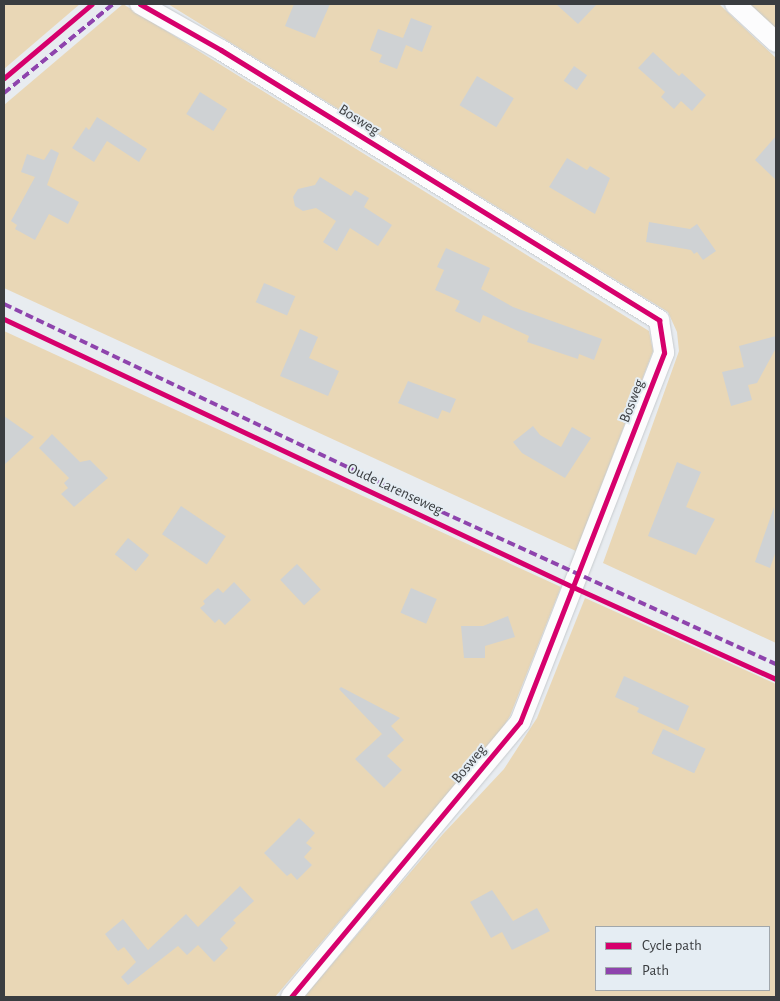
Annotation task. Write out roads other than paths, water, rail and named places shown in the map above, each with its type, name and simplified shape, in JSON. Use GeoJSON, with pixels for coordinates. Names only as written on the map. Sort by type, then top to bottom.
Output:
{"type":"FeatureCollection","features":[{"type":"Feature","properties":{"kind":"street","name":"Bosweg"},"geometry":{"type":"LineString","coordinates":[[140,4],[221,50],[659,320],[664,353],[520,722],[291,997]]}},
{"type":"Feature","properties":{"kind":"street"},"geometry":{"type":"LineString","coordinates":[[735,4],[776,42]]}}]}
